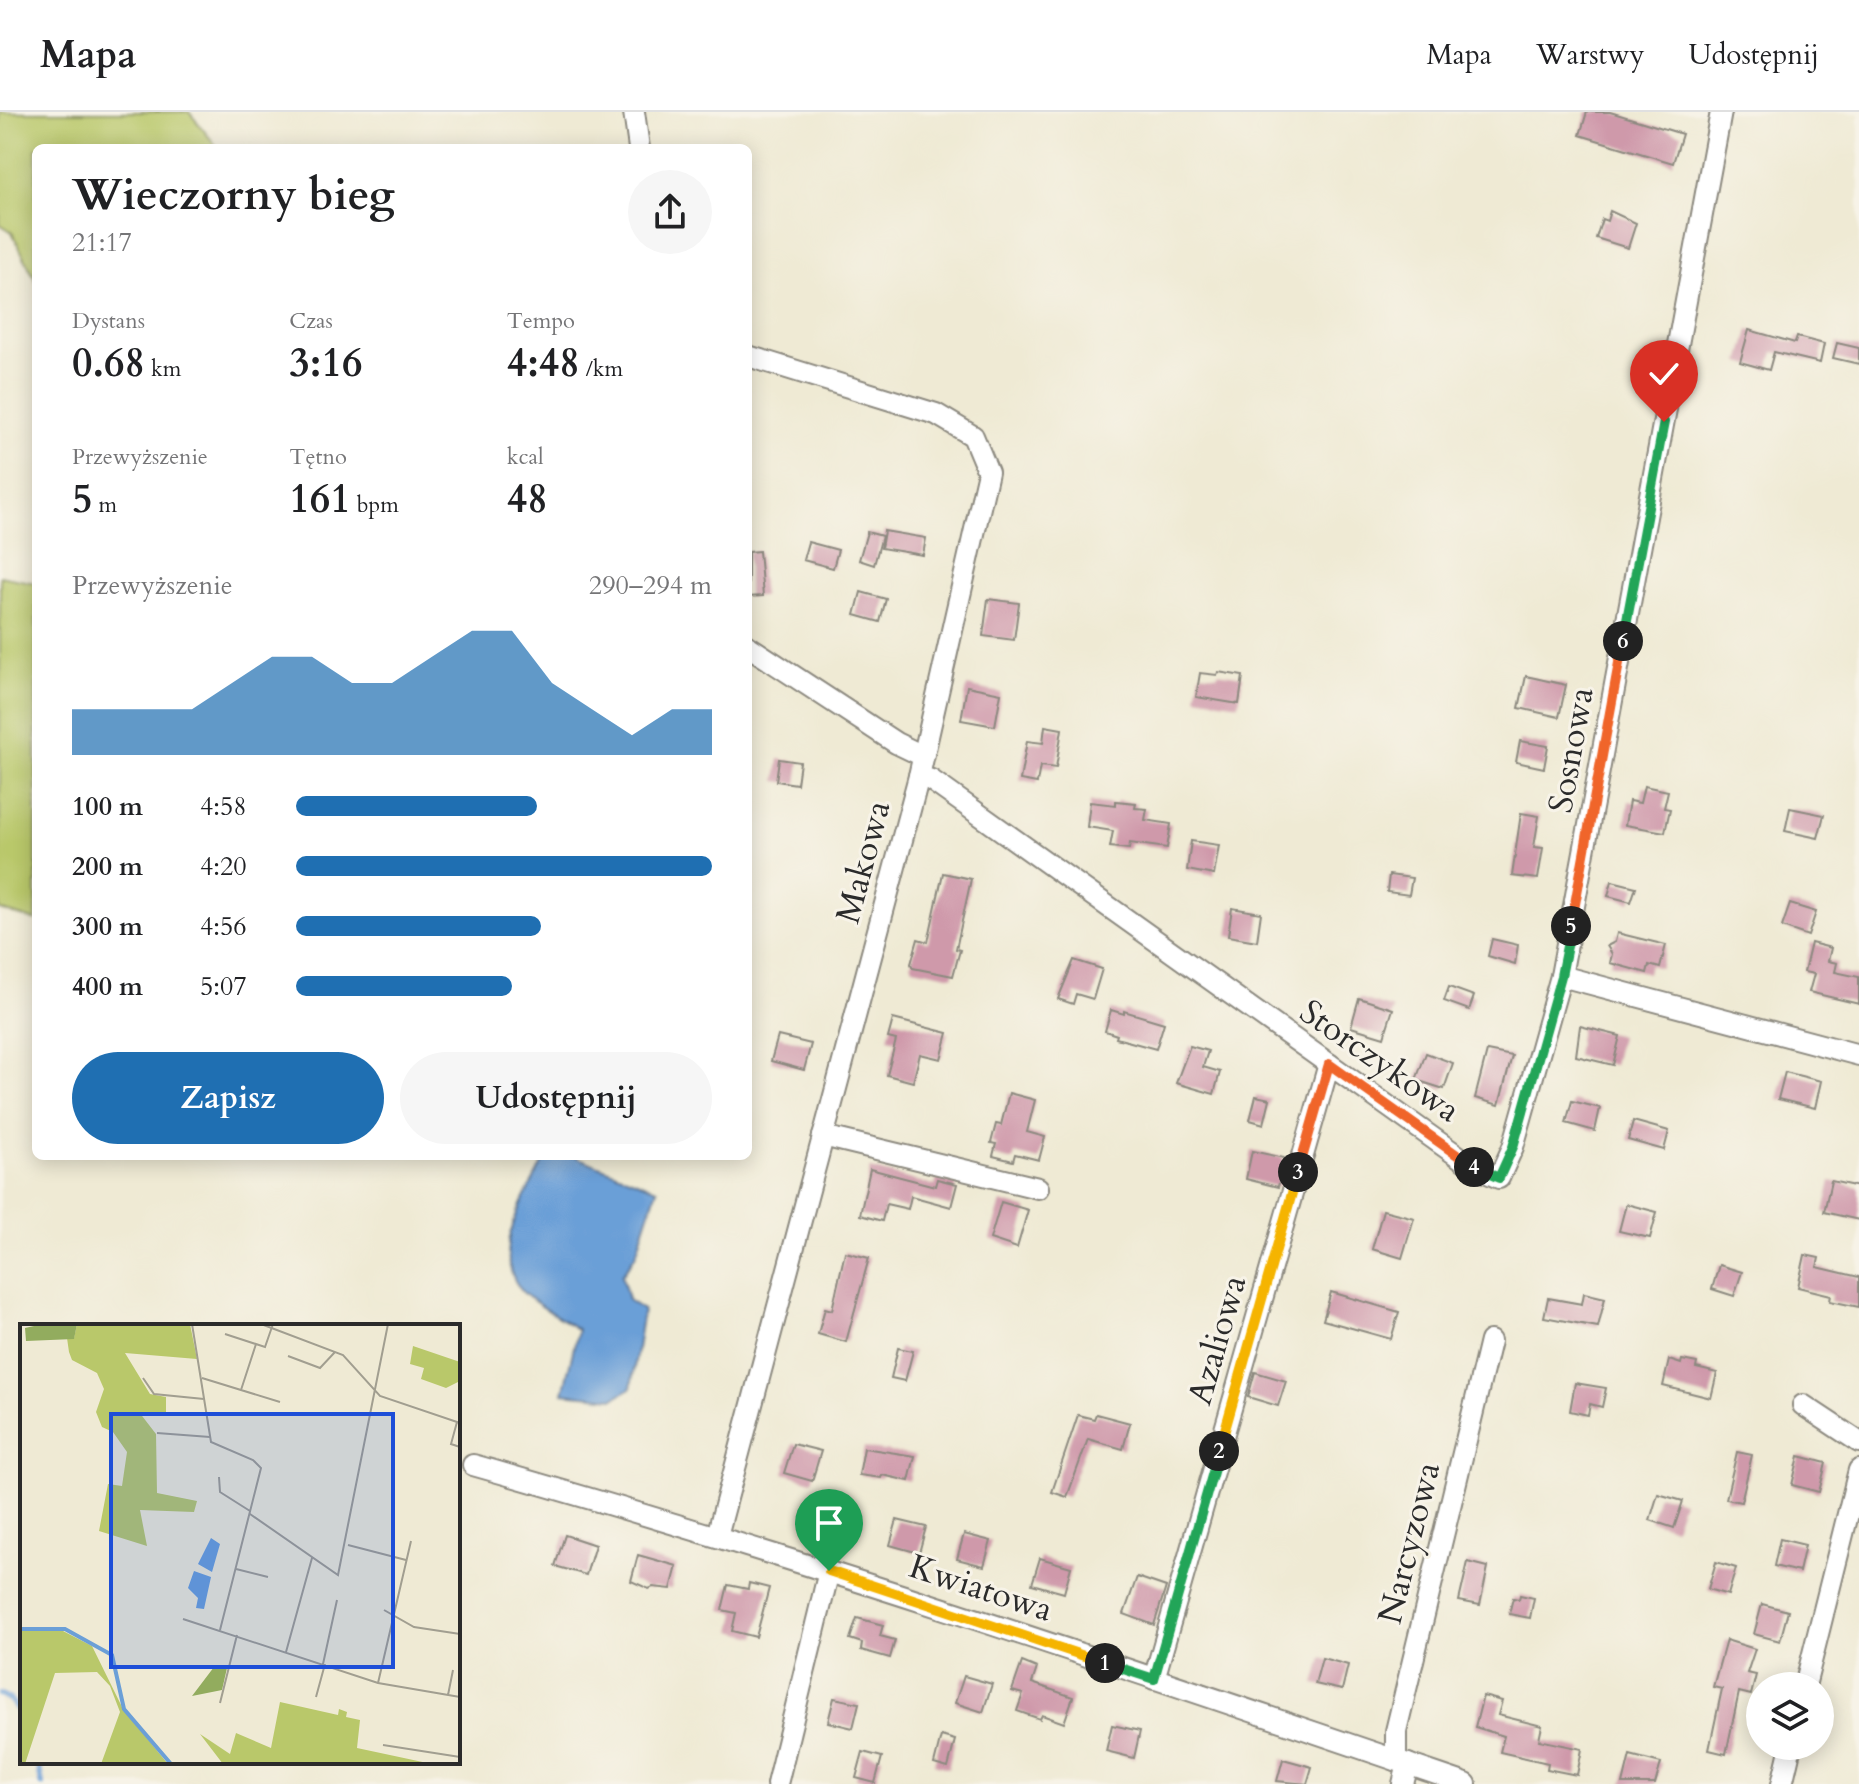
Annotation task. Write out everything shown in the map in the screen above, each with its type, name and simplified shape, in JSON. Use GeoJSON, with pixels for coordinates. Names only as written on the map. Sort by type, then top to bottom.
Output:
{"type":"FeatureCollection","features":[{"type":"Feature","properties":{"kind":"street"},"geometry":{"type":"LineString","coordinates":[[634,112],[638,144]]}},
{"type":"Feature","properties":{"kind":"street","name":"Sosnowa"},"geometry":{"type":"LineString","coordinates":[[1561,976],[1721,112]]}},
{"type":"Feature","properties":{"kind":"street","name":"Makowa"},"geometry":{"type":"LineString","coordinates":[[717,1536],[921,766],[988,472],[973,436],[936,414],[752,357]]}},
{"type":"Feature","properties":{"kind":"street","name":"Storczykowa"},"geometry":{"type":"LineString","coordinates":[[752,649],[896,743],[931,780],[1472,1166],[1499,1178],[1513,1147],[1561,976]]}},
{"type":"Feature","properties":{"kind":"street"},"geometry":{"type":"LineString","coordinates":[[1561,976],[1859,1055]]}},
{"type":"Feature","properties":{"kind":"street","name":"Azaliowa"},"geometry":{"type":"LineString","coordinates":[[1154,1679],[1329,1064]]}},
{"type":"Feature","properties":{"kind":"street"},"geometry":{"type":"LineString","coordinates":[[823,1136],[1038,1188]]}},
{"type":"Feature","properties":{"kind":"street","name":"Narcyzowa"},"geometry":{"type":"LineString","coordinates":[[1402,1769],[1396,1731],[1490,1341]]}},
{"type":"Feature","properties":{"kind":"street"},"geometry":{"type":"LineString","coordinates":[[1803,1405],[1859,1442]]}},
{"type":"Feature","properties":{"kind":"street","name":"Kwiatowa"},"geometry":{"type":"LineString","coordinates":[[473,1465],[829,1571],[1154,1679],[1402,1769],[1466,1784]]}},
{"type":"Feature","properties":{"kind":"street"},"geometry":{"type":"LineString","coordinates":[[1808,1672],[1859,1470]]}},
{"type":"Feature","properties":{"kind":"street"},"geometry":{"type":"LineString","coordinates":[[777,1784],[829,1571]]}},
{"type":"Feature","properties":{"kind":"street"},"geometry":{"type":"LineString","coordinates":[[1782,1784],[1788,1760]]}},
{"type":"Feature","properties":{"kind":"green space"},"geometry":{"type":"Polygon","coordinates":[[[0,112],[189,112],[215,144],[32,144],[32,273],[12,232],[0,224],[0,112]]]}},
{"type":"Feature","properties":{"kind":"green space"},"geometry":{"type":"Polygon","coordinates":[[[0,576],[32,582],[32,920],[0,910],[0,576]]]}},
{"type":"Feature","properties":{"kind":"water"},"geometry":{"type":"Polygon","coordinates":[[[544,1160],[584,1160],[657,1189],[636,1254],[622,1275],[628,1300],[643,1310],[631,1388],[614,1398],[563,1393],[578,1330],[525,1295],[512,1274],[508,1257],[509,1240],[521,1205],[544,1160]]]}},
{"type":"Feature","properties":{"kind":"building"},"geometry":{"type":"Polygon","coordinates":[[[1587,112],[1610,112],[1682,134],[1673,163],[1580,135],[1587,112]]]}},
{"type":"Feature","properties":{"kind":"building"},"geometry":{"type":"Polygon","coordinates":[[[1610,211],[1636,223],[1628,248],[1596,238],[1602,219],[1607,221],[1610,211]]]}},
{"type":"Feature","properties":{"kind":"building"},"geometry":{"type":"Polygon","coordinates":[[[1749,330],[1795,343],[1797,337],[1824,344],[1820,363],[1774,352],[1769,370],[1740,362],[1749,330]]]}},
{"type":"Feature","properties":{"kind":"building"},"geometry":{"type":"Polygon","coordinates":[[[1837,343],[1859,348],[1859,364],[1833,358],[1837,343]]]}},
{"type":"Feature","properties":{"kind":"building"},"geometry":{"type":"Polygon","coordinates":[[[884,531],[926,538],[923,555],[881,548],[884,531]]]}},
{"type":"Feature","properties":{"kind":"building"},"geometry":{"type":"Polygon","coordinates":[[[867,532],[882,536],[874,565],[859,560],[867,532]]]}},
{"type":"Feature","properties":{"kind":"building"},"geometry":{"type":"Polygon","coordinates":[[[808,542],[838,550],[833,568],[803,560],[808,542]]]}},
{"type":"Feature","properties":{"kind":"building"},"geometry":{"type":"Polygon","coordinates":[[[759,551],[763,596],[752,597],[752,552],[759,551]]]}},
{"type":"Feature","properties":{"kind":"building"},"geometry":{"type":"Polygon","coordinates":[[[861,592],[886,599],[880,622],[855,615],[861,592]]]}},
{"type":"Feature","properties":{"kind":"building"},"geometry":{"type":"Polygon","coordinates":[[[988,599],[1019,603],[1014,640],[983,636],[988,599]]]}},
{"type":"Feature","properties":{"kind":"building"},"geometry":{"type":"Polygon","coordinates":[[[1218,672],[1243,676],[1239,704],[1196,697],[1200,673],[1217,675],[1218,672]]]}},
{"type":"Feature","properties":{"kind":"building"},"geometry":{"type":"Polygon","coordinates":[[[1526,676],[1566,685],[1559,717],[1519,708],[1526,676]]]}},
{"type":"Feature","properties":{"kind":"building"},"geometry":{"type":"Polygon","coordinates":[[[967,686],[1001,693],[995,726],[961,720],[967,686]]]}},
{"type":"Feature","properties":{"kind":"building"},"geometry":{"type":"Polygon","coordinates":[[[1045,726],[1062,729],[1056,768],[1040,766],[1037,783],[1020,780],[1027,741],[1043,743],[1045,726]]]}},
{"type":"Feature","properties":{"kind":"building"},"geometry":{"type":"Polygon","coordinates":[[[1520,741],[1548,746],[1544,768],[1516,762],[1520,741]]]}},
{"type":"Feature","properties":{"kind":"building"},"geometry":{"type":"Polygon","coordinates":[[[779,759],[800,762],[797,784],[776,781],[779,759]]]}},
{"type":"Feature","properties":{"kind":"building"},"geometry":{"type":"Polygon","coordinates":[[[1644,786],[1668,791],[1664,808],[1670,809],[1665,832],[1625,825],[1629,801],[1640,803],[1644,786]]]}},
{"type":"Feature","properties":{"kind":"building"},"geometry":{"type":"Polygon","coordinates":[[[1116,801],[1136,803],[1135,808],[1147,809],[1145,820],[1171,824],[1167,848],[1130,843],[1129,849],[1110,847],[1113,831],[1087,827],[1090,802],[1116,805],[1116,801]]]}},
{"type":"Feature","properties":{"kind":"building"},"geometry":{"type":"Polygon","coordinates":[[[1790,808],[1824,815],[1818,838],[1785,831],[1790,808]]]}},
{"type":"Feature","properties":{"kind":"building"},"geometry":{"type":"Polygon","coordinates":[[[1521,813],[1539,816],[1534,847],[1543,848],[1538,879],[1512,876],[1521,813]]]}},
{"type":"Feature","properties":{"kind":"building"},"geometry":{"type":"Polygon","coordinates":[[[1191,841],[1219,845],[1214,875],[1187,870],[1191,841]]]}},
{"type":"Feature","properties":{"kind":"building"},"geometry":{"type":"Polygon","coordinates":[[[943,873],[971,879],[953,976],[913,968],[911,964],[918,939],[928,942],[943,873]]]}},
{"type":"Feature","properties":{"kind":"building"},"geometry":{"type":"Polygon","coordinates":[[[1389,875],[1412,878],[1409,895],[1387,892],[1389,875]]]}},
{"type":"Feature","properties":{"kind":"building"},"geometry":{"type":"Polygon","coordinates":[[[1612,881],[1636,887],[1631,902],[1608,896],[1612,881]]]}},
{"type":"Feature","properties":{"kind":"building"},"geometry":{"type":"Polygon","coordinates":[[[1790,904],[1816,912],[1808,936],[1782,927],[1790,904]]]}},
{"type":"Feature","properties":{"kind":"building"},"geometry":{"type":"Polygon","coordinates":[[[1232,908],[1261,913],[1257,941],[1228,936],[1232,908]]]}},
{"type":"Feature","properties":{"kind":"building"},"geometry":{"type":"Polygon","coordinates":[[[1617,933],[1666,945],[1660,968],[1649,965],[1647,973],[1610,963],[1612,954],[1607,946],[1615,942],[1617,933]]]}},
{"type":"Feature","properties":{"kind":"building"},"geometry":{"type":"Polygon","coordinates":[[[1492,939],[1518,945],[1515,964],[1488,956],[1492,939]]]}},
{"type":"Feature","properties":{"kind":"building"},"geometry":{"type":"Polygon","coordinates":[[[1811,943],[1831,948],[1828,961],[1837,963],[1835,972],[1859,977],[1859,1004],[1809,992],[1814,974],[1804,972],[1811,943]]]}},
{"type":"Feature","properties":{"kind":"building"},"geometry":{"type":"Polygon","coordinates":[[[1074,960],[1102,969],[1093,999],[1076,994],[1073,1004],[1058,999],[1074,960]]]}},
{"type":"Feature","properties":{"kind":"building"},"geometry":{"type":"Polygon","coordinates":[[[1449,987],[1474,996],[1469,1010],[1444,1001],[1449,987]]]}},
{"type":"Feature","properties":{"kind":"building"},"geometry":{"type":"Polygon","coordinates":[[[1359,998],[1393,1009],[1384,1037],[1351,1027],[1359,998]]]}},
{"type":"Feature","properties":{"kind":"building"},"geometry":{"type":"Polygon","coordinates":[[[1111,1010],[1164,1023],[1156,1049],[1116,1038],[1117,1035],[1105,1031],[1111,1010]]]}},
{"type":"Feature","properties":{"kind":"building"},"geometry":{"type":"Polygon","coordinates":[[[893,1019],[948,1033],[941,1059],[920,1054],[913,1082],[887,1075],[896,1040],[888,1038],[893,1019]]]}},
{"type":"Feature","properties":{"kind":"building"},"geometry":{"type":"Polygon","coordinates":[[[1580,1026],[1620,1036],[1613,1065],[1576,1056],[1580,1026]]]}},
{"type":"Feature","properties":{"kind":"building"},"geometry":{"type":"Polygon","coordinates":[[[778,1036],[811,1044],[804,1070],[771,1061],[778,1036]]]}},
{"type":"Feature","properties":{"kind":"building"},"geometry":{"type":"Polygon","coordinates":[[[1190,1046],[1208,1051],[1203,1067],[1220,1072],[1214,1094],[1176,1083],[1190,1046]]]}},
{"type":"Feature","properties":{"kind":"building"},"geometry":{"type":"Polygon","coordinates":[[[1487,1051],[1512,1056],[1499,1105],[1475,1098],[1487,1051]]]}},
{"type":"Feature","properties":{"kind":"building"},"geometry":{"type":"Polygon","coordinates":[[[1426,1053],[1453,1063],[1444,1089],[1416,1080],[1426,1053]]]}},
{"type":"Feature","properties":{"kind":"building"},"geometry":{"type":"Polygon","coordinates":[[[1785,1072],[1821,1081],[1815,1108],[1778,1099],[1785,1072]]]}},
{"type":"Feature","properties":{"kind":"building"},"geometry":{"type":"Polygon","coordinates":[[[1009,1093],[1035,1100],[1027,1132],[1045,1137],[1039,1160],[1015,1154],[1013,1161],[993,1156],[996,1144],[991,1143],[996,1124],[1001,1125],[1009,1093]]]}},
{"type":"Feature","properties":{"kind":"building"},"geometry":{"type":"Polygon","coordinates":[[[1256,1096],[1270,1099],[1264,1124],[1250,1120],[1256,1096]]]}},
{"type":"Feature","properties":{"kind":"building"},"geometry":{"type":"Polygon","coordinates":[[[1572,1101],[1600,1108],[1595,1131],[1566,1123],[1572,1101]]]}},
{"type":"Feature","properties":{"kind":"building"},"geometry":{"type":"Polygon","coordinates":[[[1633,1121],[1669,1131],[1664,1150],[1628,1140],[1633,1121]]]}},
{"type":"Feature","properties":{"kind":"building"},"geometry":{"type":"Polygon","coordinates":[[[1252,1151],[1284,1158],[1278,1187],[1246,1179],[1252,1151]]]}},
{"type":"Feature","properties":{"kind":"building"},"geometry":{"type":"Polygon","coordinates":[[[870,1169],[935,1186],[937,1179],[957,1184],[951,1207],[911,1196],[908,1209],[886,1204],[882,1221],[860,1215],[870,1169]]]}},
{"type":"Feature","properties":{"kind":"building"},"geometry":{"type":"Polygon","coordinates":[[[1831,1181],[1859,1187],[1859,1220],[1824,1212],[1831,1181]]]}},
{"type":"Feature","properties":{"kind":"building"},"geometry":{"type":"Polygon","coordinates":[[[1001,1202],[1028,1210],[1017,1248],[990,1239],[1001,1202]]]}},
{"type":"Feature","properties":{"kind":"building"},"geometry":{"type":"Polygon","coordinates":[[[1626,1204],[1657,1212],[1650,1238],[1619,1231],[1626,1204]]]}},
{"type":"Feature","properties":{"kind":"building"},"geometry":{"type":"Polygon","coordinates":[[[1383,1210],[1414,1218],[1402,1258],[1372,1249],[1383,1210]]]}},
{"type":"Feature","properties":{"kind":"building"},"geometry":{"type":"Polygon","coordinates":[[[845,1252],[869,1258],[846,1342],[818,1334],[825,1308],[832,1310],[845,1252]]]}},
{"type":"Feature","properties":{"kind":"building"},"geometry":{"type":"Polygon","coordinates":[[[1805,1255],[1819,1258],[1817,1267],[1859,1277],[1859,1307],[1830,1301],[1831,1295],[1798,1287],[1805,1255]]]}},
{"type":"Feature","properties":{"kind":"building"},"geometry":{"type":"Polygon","coordinates":[[[1719,1265],[1742,1272],[1734,1296],[1712,1289],[1719,1265]]]}},
{"type":"Feature","properties":{"kind":"building"},"geometry":{"type":"Polygon","coordinates":[[[1331,1292],[1399,1312],[1391,1339],[1323,1320],[1331,1292]]]}},
{"type":"Feature","properties":{"kind":"building"},"geometry":{"type":"Polygon","coordinates":[[[1584,1293],[1605,1298],[1598,1327],[1544,1317],[1548,1298],[1582,1304],[1584,1293]]]}},
{"type":"Feature","properties":{"kind":"building"},"geometry":{"type":"Polygon","coordinates":[[[898,1348],[913,1351],[905,1381],[891,1378],[898,1348]]]}},
{"type":"Feature","properties":{"kind":"building"},"geometry":{"type":"Polygon","coordinates":[[[1669,1360],[1681,1364],[1682,1360],[1697,1363],[1696,1368],[1717,1373],[1711,1398],[1663,1386],[1669,1360]]]}},
{"type":"Feature","properties":{"kind":"building"},"geometry":{"type":"Polygon","coordinates":[[[1255,1372],[1286,1381],[1278,1406],[1248,1397],[1255,1372]]]}},
{"type":"Feature","properties":{"kind":"building"},"geometry":{"type":"Polygon","coordinates":[[[1575,1383],[1606,1388],[1602,1407],[1590,1404],[1588,1415],[1570,1411],[1575,1383]]]}},
{"type":"Feature","properties":{"kind":"building"},"geometry":{"type":"Polygon","coordinates":[[[1096,1414],[1130,1423],[1123,1449],[1088,1439],[1067,1497],[1052,1492],[1078,1415],[1094,1419],[1096,1414]]]}},
{"type":"Feature","properties":{"kind":"building"},"geometry":{"type":"Polygon","coordinates":[[[793,1444],[821,1451],[812,1481],[784,1473],[793,1444]]]}},
{"type":"Feature","properties":{"kind":"building"},"geometry":{"type":"Polygon","coordinates":[[[864,1448],[915,1456],[909,1481],[882,1475],[881,1478],[859,1475],[864,1448]]]}},
{"type":"Feature","properties":{"kind":"building"},"geometry":{"type":"Polygon","coordinates":[[[1737,1452],[1752,1455],[1741,1502],[1726,1499],[1737,1452]]]}},
{"type":"Feature","properties":{"kind":"building"},"geometry":{"type":"Polygon","coordinates":[[[1799,1456],[1826,1463],[1819,1492],[1792,1485],[1799,1456]]]}},
{"type":"Feature","properties":{"kind":"building"},"geometry":{"type":"Polygon","coordinates":[[[1658,1494],[1683,1501],[1674,1528],[1650,1520],[1658,1494]]]}},
{"type":"Feature","properties":{"kind":"building"},"geometry":{"type":"Polygon","coordinates":[[[834,1507],[859,1513],[854,1535],[828,1529],[834,1507]]]}},
{"type":"Feature","properties":{"kind":"building"},"geometry":{"type":"Polygon","coordinates":[[[897,1520],[926,1527],[919,1553],[890,1545],[897,1520]]]}},
{"type":"Feature","properties":{"kind":"building"},"geometry":{"type":"Polygon","coordinates":[[[964,1534],[991,1541],[984,1566],[957,1559],[964,1534]]]}},
{"type":"Feature","properties":{"kind":"building"},"geometry":{"type":"Polygon","coordinates":[[[565,1535],[595,1545],[586,1575],[555,1566],[565,1535]]]}},
{"type":"Feature","properties":{"kind":"building"},"geometry":{"type":"Polygon","coordinates":[[[1780,1539],[1805,1545],[1799,1572],[1774,1566],[1780,1539]]]}},
{"type":"Feature","properties":{"kind":"building"},"geometry":{"type":"Polygon","coordinates":[[[638,1555],[677,1566],[671,1589],[649,1589],[631,1581],[638,1555]]]}},
{"type":"Feature","properties":{"kind":"building"},"geometry":{"type":"Polygon","coordinates":[[[1040,1558],[1071,1567],[1064,1593],[1032,1584],[1040,1558]]]}},
{"type":"Feature","properties":{"kind":"building"},"geometry":{"type":"Polygon","coordinates":[[[1468,1562],[1488,1567],[1480,1605],[1459,1601],[1468,1562]]]}},
{"type":"Feature","properties":{"kind":"building"},"geometry":{"type":"Polygon","coordinates":[[[1716,1562],[1736,1568],[1728,1595],[1708,1589],[1716,1562]]]}},
{"type":"Feature","properties":{"kind":"building"},"geometry":{"type":"Polygon","coordinates":[[[1137,1577],[1166,1587],[1154,1625],[1124,1614],[1137,1577]]]}},
{"type":"Feature","properties":{"kind":"building"},"geometry":{"type":"Polygon","coordinates":[[[749,1583],[769,1588],[756,1637],[732,1631],[736,1613],[722,1610],[728,1585],[748,1589],[749,1583]]]}},
{"type":"Feature","properties":{"kind":"building"},"geometry":{"type":"Polygon","coordinates":[[[1520,1595],[1534,1598],[1530,1618],[1509,1614],[1513,1598],[1519,1599],[1520,1595]]]}},
{"type":"Feature","properties":{"kind":"building"},"geometry":{"type":"Polygon","coordinates":[[[1762,1604],[1788,1611],[1780,1641],[1754,1634],[1762,1604]]]}},
{"type":"Feature","properties":{"kind":"building"},"geometry":{"type":"Polygon","coordinates":[[[857,1618],[883,1625],[880,1636],[895,1640],[890,1658],[861,1650],[862,1643],[850,1639],[857,1618]]]}},
{"type":"Feature","properties":{"kind":"building"},"geometry":{"type":"Polygon","coordinates":[[[1726,1640],[1755,1649],[1746,1672],[1746,1694],[1739,1692],[1726,1754],[1709,1750],[1722,1689],[1713,1687],[1726,1640]]]}},
{"type":"Feature","properties":{"kind":"building"},"geometry":{"type":"Polygon","coordinates":[[[1322,1658],[1348,1665],[1342,1690],[1315,1684],[1322,1658]]]}},
{"type":"Feature","properties":{"kind":"building"},"geometry":{"type":"Polygon","coordinates":[[[1022,1662],[1037,1668],[1032,1683],[1073,1697],[1064,1723],[1017,1711],[1023,1694],[1012,1691],[1022,1662]]]}},
{"type":"Feature","properties":{"kind":"building"},"geometry":{"type":"Polygon","coordinates":[[[964,1676],[992,1684],[983,1712],[955,1703],[964,1676]]]}},
{"type":"Feature","properties":{"kind":"building"},"geometry":{"type":"Polygon","coordinates":[[[1483,1696],[1502,1701],[1498,1715],[1542,1726],[1539,1740],[1582,1749],[1577,1775],[1547,1769],[1548,1763],[1500,1752],[1504,1736],[1475,1727],[1483,1696]]]}},
{"type":"Feature","properties":{"kind":"building"},"geometry":{"type":"Polygon","coordinates":[[[834,1698],[859,1703],[853,1728],[828,1722],[834,1698]]]}},
{"type":"Feature","properties":{"kind":"building"},"geometry":{"type":"Polygon","coordinates":[[[1112,1725],[1140,1731],[1134,1758],[1106,1751],[1112,1725]]]}},
{"type":"Feature","properties":{"kind":"building"},"geometry":{"type":"Polygon","coordinates":[[[941,1736],[955,1740],[948,1768],[934,1764],[941,1736]]]}},
{"type":"Feature","properties":{"kind":"building"},"geometry":{"type":"Polygon","coordinates":[[[863,1752],[882,1757],[875,1783],[856,1778],[863,1752]]]}},
{"type":"Feature","properties":{"kind":"building"},"geometry":{"type":"Polygon","coordinates":[[[1630,1755],[1661,1763],[1655,1784],[1623,1784],[1630,1755]]]}},
{"type":"Feature","properties":{"kind":"building"},"geometry":{"type":"Polygon","coordinates":[[[1283,1759],[1312,1767],[1307,1784],[1277,1781],[1283,1759]]]}},
{"type":"Feature","properties":{"kind":"waterway"},"geometry":{"type":"LineString","coordinates":[[0,1694],[10,1700],[20,1713]]}},
{"type":"Feature","properties":{"kind":"waterway"},"geometry":{"type":"LineString","coordinates":[[38,1764],[42,1784]]}},
{"type":"Feature","properties":{"kind":"route"},"geometry":{"type":"LineString","coordinates":[[829,1571],[1154,1679],[1329,1064],[1472,1166],[1499,1178],[1513,1147],[1561,976],[1664,422]]}}]}
